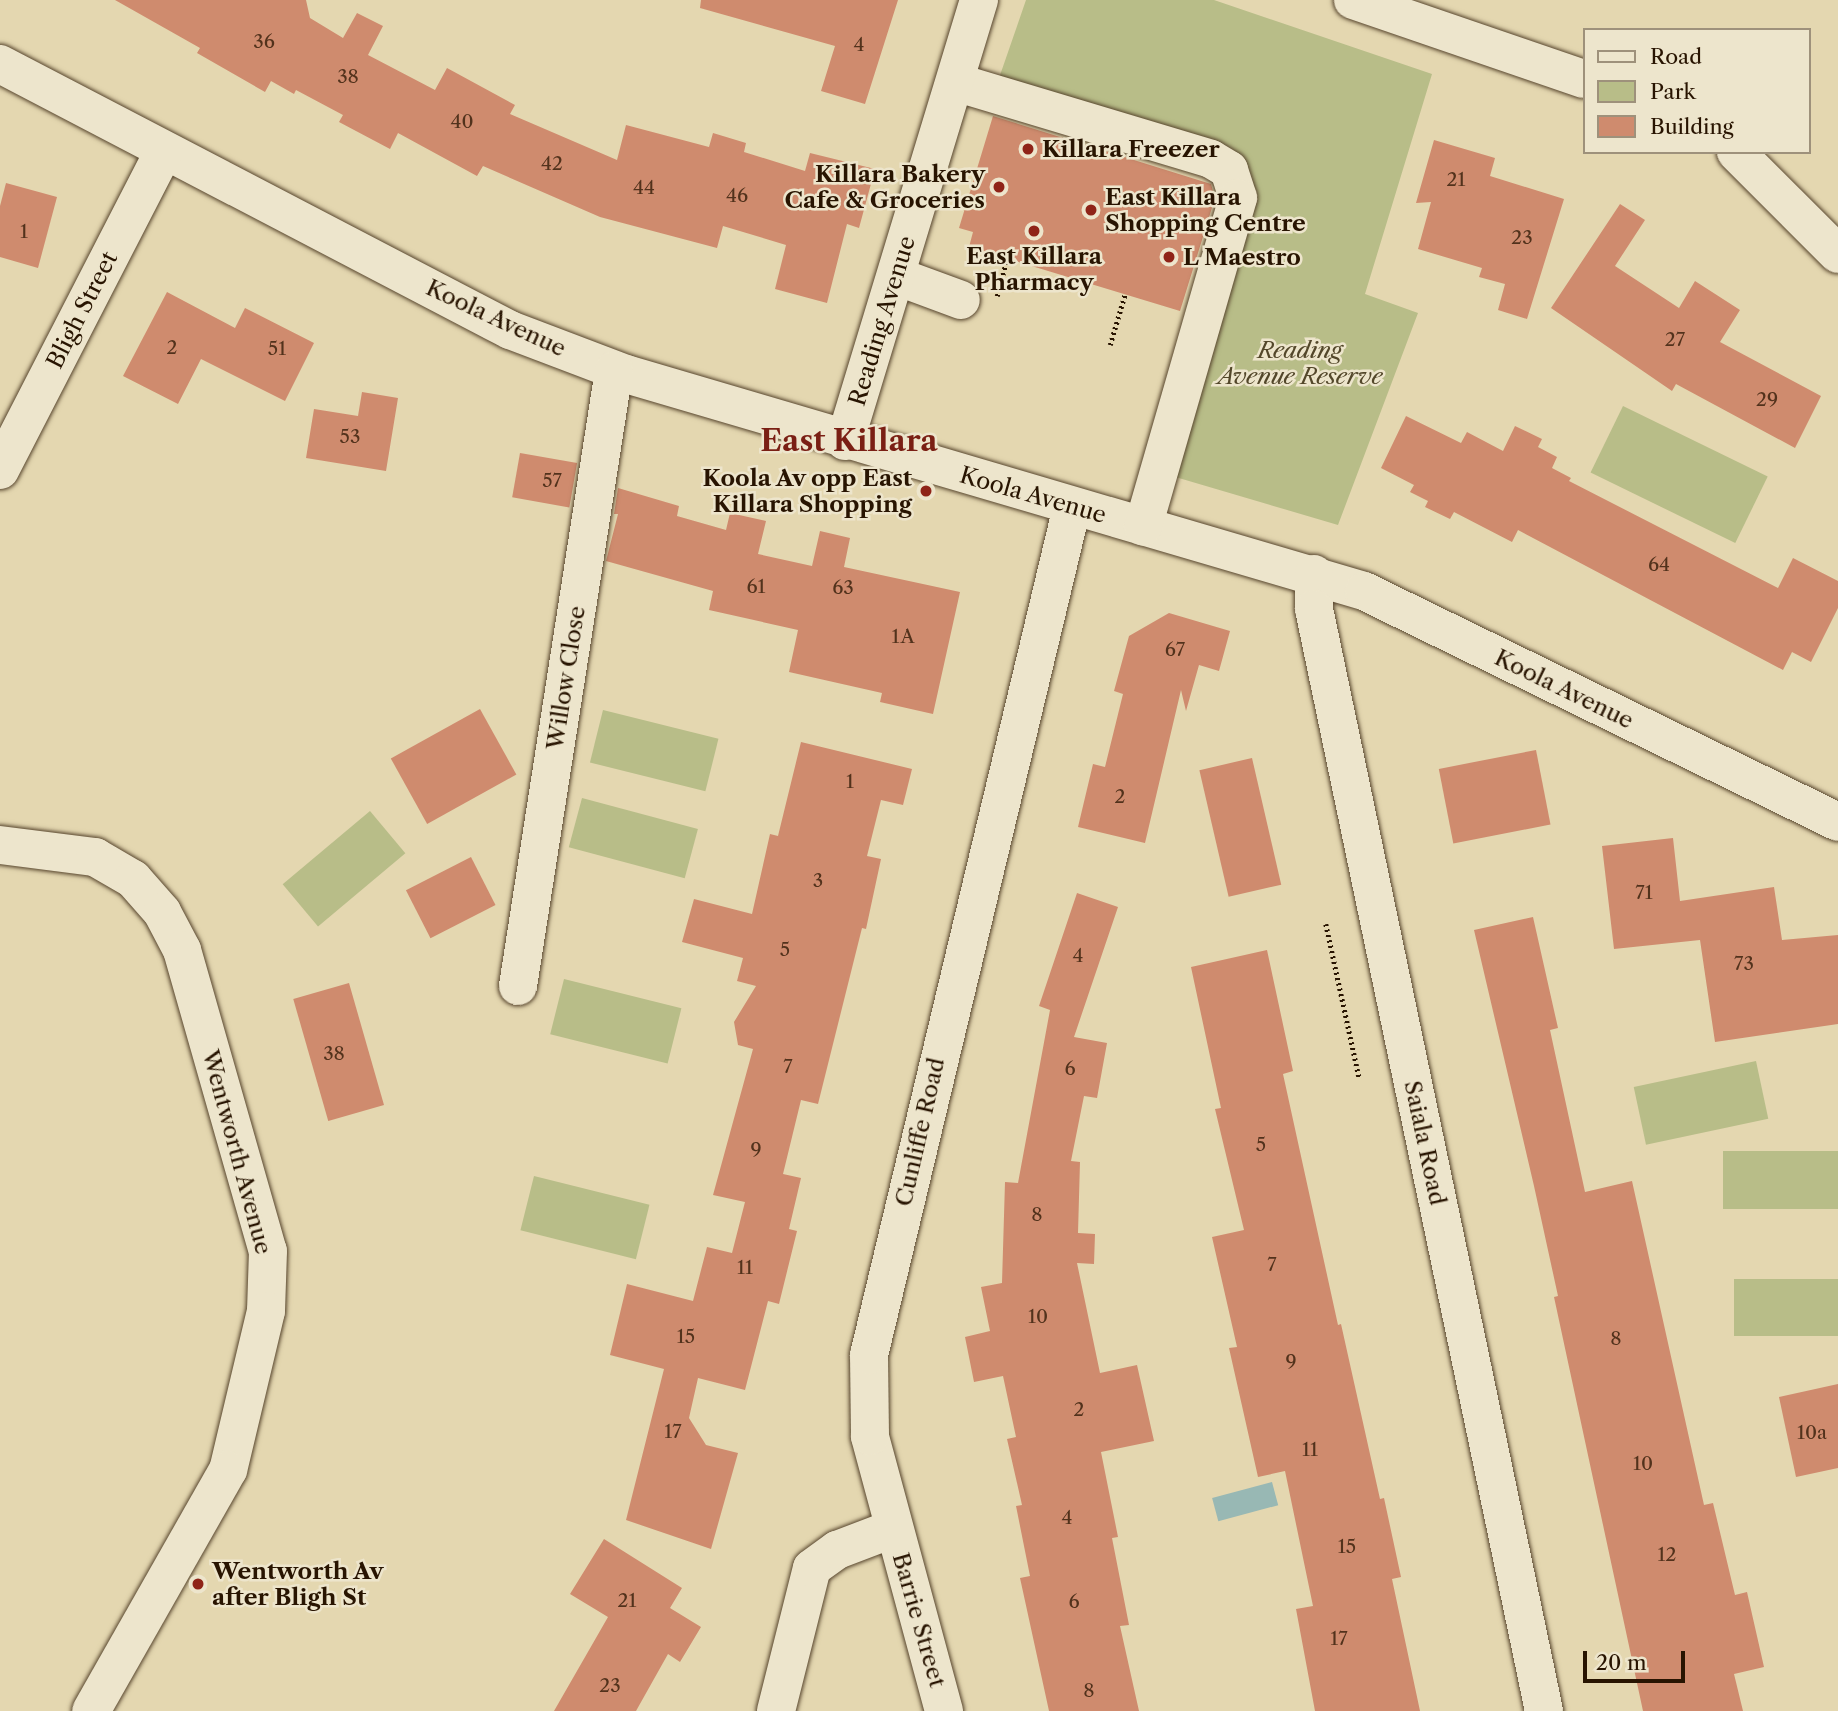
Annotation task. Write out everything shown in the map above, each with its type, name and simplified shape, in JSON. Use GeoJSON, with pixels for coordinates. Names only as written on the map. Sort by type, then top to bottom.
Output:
{"type":"FeatureCollection","features":[{"type":"Feature","properties":{"kind":"street","name":"Reading Avenue"},"geometry":{"type":"LineString","coordinates":[[845,441],[979,0]]}},
{"type":"Feature","properties":{"kind":"street"},"geometry":{"type":"LineString","coordinates":[[1353,0],[1582,78]]}},
{"type":"Feature","properties":{"kind":"street","name":"Koola Avenue"},"geometry":{"type":"LineString","coordinates":[[0,64],[510,330],[614,370],[845,441],[1314,574],[1364,591],[1838,822]]}},
{"type":"Feature","properties":{"kind":"street"},"geometry":{"type":"LineString","coordinates":[[955,82],[1211,159],[1229,170],[1238,198],[1143,527]]}},
{"type":"Feature","properties":{"kind":"street","name":"Bligh Street"},"geometry":{"type":"LineString","coordinates":[[0,470],[164,151]]}},
{"type":"Feature","properties":{"kind":"street"},"geometry":{"type":"LineString","coordinates":[[1738,154],[1838,254]]}},
{"type":"Feature","properties":{"kind":"street"},"geometry":{"type":"LineString","coordinates":[[896,276],[979,300]]}},
{"type":"Feature","properties":{"kind":"street","name":"Willow Close"},"geometry":{"type":"LineString","coordinates":[[518,986],[614,370]]}},
{"type":"Feature","properties":{"kind":"street","name":"Cunliffe Road"},"geometry":{"type":"LineString","coordinates":[[892,1529],[870,1436],[869,1355],[1072,507]]}},
{"type":"Feature","properties":{"kind":"street","name":"Saiala Road"},"geometry":{"type":"LineString","coordinates":[[1314,574],[1314,609],[1544,1711]]}},
{"type":"Feature","properties":{"kind":"street","name":"Wentworth Avenue"},"geometry":{"type":"LineString","coordinates":[[0,845],[95,857],[133,879],[162,912],[182,950],[268,1251],[266,1311],[228,1470],[91,1711]]}},
{"type":"Feature","properties":{"kind":"street"},"geometry":{"type":"LineString","coordinates":[[776,1711],[811,1568],[837,1550],[892,1529]]}},
{"type":"Feature","properties":{"kind":"street","name":"Barrie Street"},"geometry":{"type":"LineString","coordinates":[[892,1529],[944,1711]]}},
{"type":"Feature","properties":{"kind":"path"},"geometry":{"type":"LineString","coordinates":[[979,300],[1007,259]]}},
{"type":"Feature","properties":{"kind":"path"},"geometry":{"type":"LineString","coordinates":[[1110,345],[1125,294]]}},
{"type":"Feature","properties":{"kind":"path"},"geometry":{"type":"LineString","coordinates":[[1326,924],[1359,1076]]}},
{"type":"Feature","properties":{"kind":"green space","name":"Reading Avenue Reserve"},"geometry":{"type":"Polygon","coordinates":[[[1026,0],[1214,0],[1432,74],[1365,294],[1418,313],[1338,525],[1172,476],[1241,167],[998,81],[1026,0]]]}},
{"type":"Feature","properties":{"kind":"green space"},"geometry":{"type":"Polygon","coordinates":[[[1623,406],[1768,477],[1735,543],[1591,473],[1623,406]]]}},
{"type":"Feature","properties":{"kind":"green space"},"geometry":{"type":"Polygon","coordinates":[[[603,710],[718,739],[705,791],[590,762],[603,710]]]}},
{"type":"Feature","properties":{"kind":"green space"},"geometry":{"type":"Polygon","coordinates":[[[582,798],[698,829],[685,878],[569,847],[582,798]]]}},
{"type":"Feature","properties":{"kind":"green space"},"geometry":{"type":"Polygon","coordinates":[[[370,811],[405,853],[318,926],[283,884],[370,811]]]}},
{"type":"Feature","properties":{"kind":"green space"},"geometry":{"type":"Polygon","coordinates":[[[564,979],[681,1008],[668,1064],[550,1034],[564,979]]]}},
{"type":"Feature","properties":{"kind":"green space"},"geometry":{"type":"Polygon","coordinates":[[[1756,1061],[1768,1119],[1646,1145],[1634,1087],[1756,1061]]]}},
{"type":"Feature","properties":{"kind":"green space"},"geometry":{"type":"Polygon","coordinates":[[[1723,1151],[1838,1151],[1838,1209],[1723,1209],[1723,1151]]]}},
{"type":"Feature","properties":{"kind":"green space"},"geometry":{"type":"Polygon","coordinates":[[[534,1176],[649,1205],[636,1259],[520,1230],[534,1176]]]}},
{"type":"Feature","properties":{"kind":"green space"},"geometry":{"type":"Polygon","coordinates":[[[1734,1279],[1838,1279],[1838,1336],[1734,1336],[1734,1279]]]}},
{"type":"Feature","properties":{"kind":"water"},"geometry":{"type":"Polygon","coordinates":[[[1272,1482],[1278,1505],[1218,1521],[1212,1498],[1272,1482]]]}},
{"type":"Feature","properties":{"kind":"building"},"geometry":{"type":"Polygon","coordinates":[[[115,0],[306,0],[310,18],[343,38],[357,13],[383,26],[368,55],[435,90],[447,68],[515,105],[510,114],[617,160],[626,125],[709,147],[713,133],[746,143],[744,152],[805,171],[810,153],[875,169],[859,228],[847,224],[827,303],[775,289],[786,245],[723,226],[717,248],[600,217],[483,166],[477,176],[398,133],[390,149],[339,122],[343,115],[296,90],[294,94],[271,81],[265,92],[197,53],[200,48],[115,0]]]}},
{"type":"Feature","properties":{"kind":"building"},"geometry":{"type":"Polygon","coordinates":[[[701,0],[898,0],[865,104],[821,91],[835,46],[700,8],[701,0]]]}},
{"type":"Feature","properties":{"kind":"building","name":"East Killara Shopping Centre"},"geometry":{"type":"Polygon","coordinates":[[[993,116],[1211,184],[1215,198],[1180,311],[969,247],[973,232],[959,228],[993,116]]]}},
{"type":"Feature","properties":{"kind":"building"},"geometry":{"type":"Polygon","coordinates":[[[1434,140],[1495,158],[1490,176],[1564,199],[1527,319],[1498,310],[1505,284],[1479,277],[1482,268],[1418,249],[1431,202],[1416,203],[1434,140]]]}},
{"type":"Feature","properties":{"kind":"building"},"geometry":{"type":"Polygon","coordinates":[[[6,183],[57,197],[38,268],[0,257],[0,206],[6,183]]]}},
{"type":"Feature","properties":{"kind":"building"},"geometry":{"type":"Polygon","coordinates":[[[1620,204],[1645,220],[1615,266],[1679,308],[1695,281],[1740,310],[1720,342],[1821,396],[1795,448],[1676,384],[1672,391],[1551,308],[1620,204]]]}},
{"type":"Feature","properties":{"kind":"building"},"geometry":{"type":"Polygon","coordinates":[[[167,292],[235,328],[245,308],[314,343],[285,401],[201,359],[178,404],[123,376],[167,292]]]}},
{"type":"Feature","properties":{"kind":"building"},"geometry":{"type":"Polygon","coordinates":[[[362,392],[398,398],[386,471],[306,458],[314,409],[358,416],[362,392]]]}},
{"type":"Feature","properties":{"kind":"building"},"geometry":{"type":"Polygon","coordinates":[[[1406,416],[1461,443],[1467,432],[1503,451],[1515,426],[1542,439],[1538,447],[1557,457],[1552,468],[1571,478],[1569,481],[1778,588],[1793,558],[1838,581],[1838,608],[1811,662],[1792,652],[1783,670],[1518,530],[1512,542],[1454,512],[1450,519],[1425,507],[1428,501],[1410,492],[1414,485],[1381,468],[1406,416]]]}},
{"type":"Feature","properties":{"kind":"building"},"geometry":{"type":"Polygon","coordinates":[[[520,453],[577,463],[569,507],[512,497],[520,453]]]}},
{"type":"Feature","properties":{"kind":"building"},"geometry":{"type":"Polygon","coordinates":[[[618,488],[679,506],[677,516],[726,530],[730,513],[766,521],[758,554],[812,566],[820,531],[850,538],[844,567],[960,592],[933,714],[880,702],[882,693],[789,672],[798,630],[709,610],[713,591],[606,561],[618,514],[614,514],[618,488]]]}},
{"type":"Feature","properties":{"kind":"building"},"geometry":{"type":"Polygon","coordinates":[[[1169,613],[1230,631],[1219,671],[1199,665],[1186,711],[1181,690],[1145,843],[1078,827],[1093,764],[1105,767],[1123,694],[1114,691],[1129,636],[1169,613]]]}},
{"type":"Feature","properties":{"kind":"building"},"geometry":{"type":"Polygon","coordinates":[[[480,709],[516,775],[427,824],[391,758],[480,709]]]}},
{"type":"Feature","properties":{"kind":"building"},"geometry":{"type":"Polygon","coordinates":[[[801,742],[912,769],[903,805],[881,800],[867,856],[881,859],[866,929],[862,928],[818,1104],[801,1100],[783,1174],[801,1178],[789,1229],[797,1231],[779,1304],[768,1301],[745,1390],[698,1378],[689,1418],[706,1445],[738,1453],[711,1549],[626,1520],[664,1369],[610,1355],[627,1284],[693,1301],[707,1247],[732,1253],[745,1202],[713,1195],[753,1049],[738,1045],[734,1022],[756,986],[737,981],[743,958],[682,942],[694,899],[752,914],[770,834],[778,836],[801,742]]]}},
{"type":"Feature","properties":{"kind":"building"},"geometry":{"type":"Polygon","coordinates":[[[1536,750],[1551,825],[1453,843],[1439,769],[1536,750]]]}},
{"type":"Feature","properties":{"kind":"building"},"geometry":{"type":"Polygon","coordinates":[[[1252,758],[1281,885],[1229,897],[1199,770],[1252,758]]]}},
{"type":"Feature","properties":{"kind":"building"},"geometry":{"type":"Polygon","coordinates":[[[1673,838],[1680,901],[1774,887],[1782,940],[1838,935],[1838,1024],[1715,1042],[1700,940],[1614,949],[1602,846],[1673,838]]]}},
{"type":"Feature","properties":{"kind":"building"},"geometry":{"type":"Polygon","coordinates":[[[471,857],[496,905],[430,938],[406,890],[471,857]]]}},
{"type":"Feature","properties":{"kind":"building"},"geometry":{"type":"Polygon","coordinates":[[[1077,893],[1118,907],[1074,1037],[1107,1043],[1097,1098],[1084,1096],[1071,1161],[1080,1162],[1078,1233],[1095,1234],[1094,1264],[1077,1263],[1100,1373],[1137,1365],[1154,1441],[1101,1452],[1118,1537],[1112,1538],[1129,1625],[1120,1626],[1139,1711],[1049,1711],[1020,1578],[1030,1576],[1016,1506],[1022,1505],[1007,1439],[1016,1437],[1003,1376],[974,1382],[965,1337],[990,1331],[981,1287],[1002,1283],[1005,1182],[1018,1183],[1050,1010],[1039,1006],[1077,893]]]}},
{"type":"Feature","properties":{"kind":"building"},"geometry":{"type":"Polygon","coordinates":[[[1533,917],[1558,1028],[1550,1030],[1585,1192],[1632,1181],[1704,1505],[1713,1503],[1735,1595],[1747,1592],[1764,1667],[1734,1674],[1743,1711],[1643,1711],[1554,1297],[1558,1296],[1474,930],[1533,917]]]}},
{"type":"Feature","properties":{"kind":"building"},"geometry":{"type":"Polygon","coordinates":[[[1267,950],[1293,1071],[1283,1074],[1338,1325],[1341,1324],[1380,1499],[1384,1498],[1401,1577],[1392,1579],[1420,1711],[1315,1711],[1296,1609],[1313,1606],[1285,1471],[1258,1477],[1229,1348],[1237,1347],[1212,1237],[1244,1230],[1215,1109],[1221,1108],[1191,967],[1267,950]]]}},
{"type":"Feature","properties":{"kind":"building"},"geometry":{"type":"Polygon","coordinates":[[[349,983],[384,1105],[328,1121],[293,999],[349,983]]]}},
{"type":"Feature","properties":{"kind":"building"},"geometry":{"type":"Polygon","coordinates":[[[1838,1384],[1838,1468],[1796,1477],[1779,1397],[1838,1384]]]}},
{"type":"Feature","properties":{"kind":"building"},"geometry":{"type":"Polygon","coordinates":[[[604,1539],[682,1588],[670,1608],[701,1627],[680,1662],[668,1654],[636,1711],[554,1711],[608,1617],[570,1594],[604,1539]]]}},
{"type":"Feature","properties":{"kind":"place","name":"Killara Freezer"},"geometry":{"type":"Point","coordinates":[1028,149]}},
{"type":"Feature","properties":{"kind":"place","name":"Killara Bakery Cafe & Groceries"},"geometry":{"type":"Point","coordinates":[999,187]}},
{"type":"Feature","properties":{"kind":"place","name":"East Killara Shopping Centre"},"geometry":{"type":"Point","coordinates":[1091,210]}},
{"type":"Feature","properties":{"kind":"place","name":"East Killara Pharmacy"},"geometry":{"type":"Point","coordinates":[1034,231]}},
{"type":"Feature","properties":{"kind":"place","name":"L Maestro"},"geometry":{"type":"Point","coordinates":[1169,257]}},
{"type":"Feature","properties":{"kind":"place","name":"Koola Av opp East Killara Shopping"},"geometry":{"type":"Point","coordinates":[926,491]}},
{"type":"Feature","properties":{"kind":"place","name":"Wentworth Av after Bligh St"},"geometry":{"type":"Point","coordinates":[198,1584]}},
{"type":"Feature","properties":{"kind":"district","name":"East Killara"},"geometry":{"type":"Point","coordinates":[849,441]}}]}
